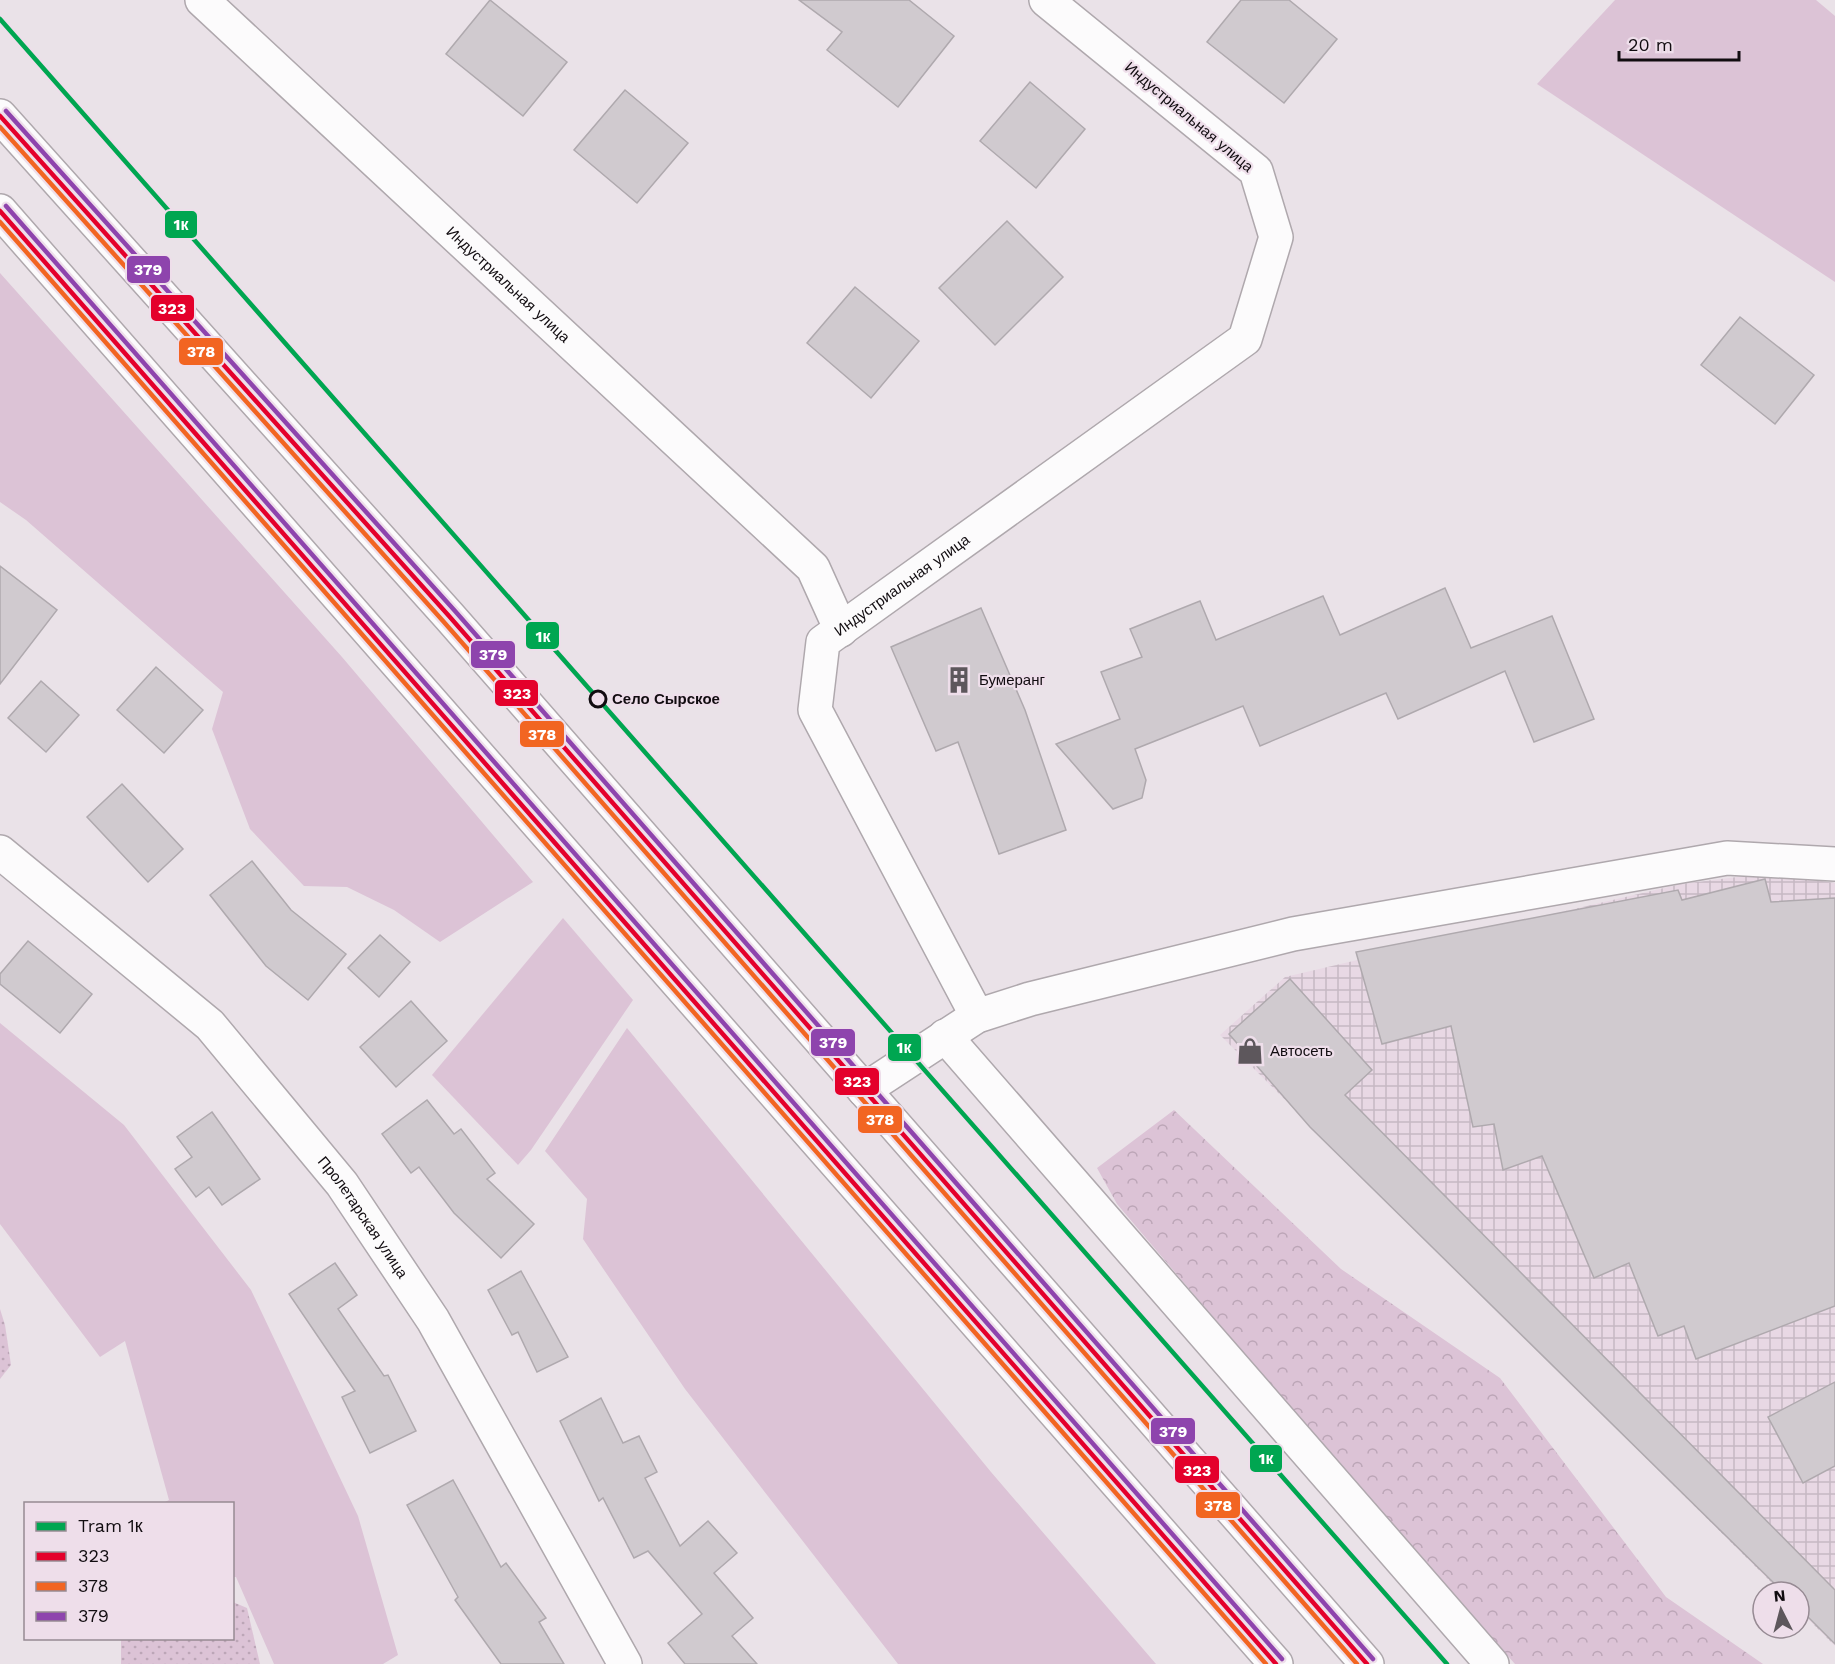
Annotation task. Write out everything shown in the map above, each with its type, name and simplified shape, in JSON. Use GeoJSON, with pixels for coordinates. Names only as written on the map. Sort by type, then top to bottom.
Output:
{"type":"FeatureCollection","features":[{"type":"Feature","properties":{"kind":"street","name":"Индустриальная улица"},"geometry":{"type":"LineString","coordinates":[[202,0],[813,568],[841,630],[1245,339],[1276,237],[1256,171],[1046,0]]}},
{"type":"Feature","properties":{"kind":"street"},"geometry":{"type":"LineString","coordinates":[[0,116],[441,607],[1367,1664]]}},
{"type":"Feature","properties":{"kind":"street"},"geometry":{"type":"LineString","coordinates":[[0,211],[1276,1664]]}},
{"type":"Feature","properties":{"kind":"street"},"geometry":{"type":"LineString","coordinates":[[841,630],[823,642],[815,710],[977,1016]]}},
{"type":"Feature","properties":{"kind":"street","name":"Пролетарская улица"},"geometry":{"type":"LineString","coordinates":[[0,852],[210,1025],[342,1184],[433,1320],[625,1664]]}},
{"type":"Feature","properties":{"kind":"street"},"geometry":{"type":"LineString","coordinates":[[864,1090],[977,1016],[1030,999],[1305,932],[1727,858],[1835,864]]}},
{"type":"Feature","properties":{"kind":"street"},"geometry":{"type":"LineString","coordinates":[[945,1036],[1492,1664]]}},
{"type":"Feature","properties":{"kind":"shaded area"},"geometry":{"type":"Polygon","coordinates":[[[1769,873],[1835,883],[1835,1646],[1811,1622],[1811,1580],[1769,1580],[1220,1035],[1285,977],[1681,884],[1769,873]]]}},
{"type":"Feature","properties":{"kind":"green space"},"geometry":{"type":"Polygon","coordinates":[[[1615,0],[1816,0],[1835,16],[1835,282],[1537,84],[1615,0]]]}},
{"type":"Feature","properties":{"kind":"green space"},"geometry":{"type":"Polygon","coordinates":[[[0,273],[342,657],[533,882],[440,942],[394,910],[347,887],[304,886],[250,829],[212,729],[223,692],[26,520],[0,502],[0,273]]]}},
{"type":"Feature","properties":{"kind":"green space"},"geometry":{"type":"Polygon","coordinates":[[[563,918],[633,1000],[531,1150],[518,1165],[432,1075],[563,918]]]}},
{"type":"Feature","properties":{"kind":"green space"},"geometry":{"type":"Polygon","coordinates":[[[0,1023],[124,1125],[251,1290],[358,1516],[398,1655],[383,1664],[274,1664],[236,1577],[234,1577],[234,1502],[165,1502],[169,1500],[125,1341],[100,1357],[0,1224],[0,1023]]]}},
{"type":"Feature","properties":{"kind":"green space"},"geometry":{"type":"Polygon","coordinates":[[[627,1028],[991,1472],[1156,1664],[898,1664],[685,1389],[583,1239],[587,1199],[545,1151],[627,1028]]]}},
{"type":"Feature","properties":{"kind":"green space"},"geometry":{"type":"Polygon","coordinates":[[[1174,1110],[1341,1269],[1500,1378],[1666,1597],[1763,1664],[1515,1664],[1355,1484],[1117,1204],[1097,1168],[1174,1110]]]}},
{"type":"Feature","properties":{"kind":"green space"},"geometry":{"type":"Polygon","coordinates":[[[0,1309],[5,1325],[11,1365],[0,1379],[0,1309]]]}},
{"type":"Feature","properties":{"kind":"green space"},"geometry":{"type":"Polygon","coordinates":[[[234,1602],[247,1608],[260,1664],[121,1664],[121,1640],[234,1640],[234,1602]]]}},
{"type":"Feature","properties":{"kind":"building"},"geometry":{"type":"Polygon","coordinates":[[[490,0],[567,62],[523,116],[446,54],[490,0]]]}},
{"type":"Feature","properties":{"kind":"building"},"geometry":{"type":"Polygon","coordinates":[[[799,0],[909,0],[954,36],[898,107],[827,50],[842,32],[799,0]]]}},
{"type":"Feature","properties":{"kind":"building"},"geometry":{"type":"Polygon","coordinates":[[[1241,0],[1289,0],[1337,39],[1284,103],[1207,42],[1241,0]]]}},
{"type":"Feature","properties":{"kind":"building"},"geometry":{"type":"Polygon","coordinates":[[[1030,82],[1085,129],[1036,188],[980,141],[1030,82]]]}},
{"type":"Feature","properties":{"kind":"building"},"geometry":{"type":"Polygon","coordinates":[[[625,90],[688,143],[637,203],[574,150],[625,90]]]}},
{"type":"Feature","properties":{"kind":"building"},"geometry":{"type":"Polygon","coordinates":[[[1007,221],[1063,277],[995,345],[939,288],[1007,221]]]}},
{"type":"Feature","properties":{"kind":"building"},"geometry":{"type":"Polygon","coordinates":[[[855,287],[919,341],[871,398],[807,343],[855,287]]]}},
{"type":"Feature","properties":{"kind":"building"},"geometry":{"type":"Polygon","coordinates":[[[1740,317],[1814,375],[1775,424],[1701,365],[1740,317]]]}},
{"type":"Feature","properties":{"kind":"building"},"geometry":{"type":"Polygon","coordinates":[[[0,566],[57,610],[0,684],[0,566]]]}},
{"type":"Feature","properties":{"kind":"building"},"geometry":{"type":"Polygon","coordinates":[[[1445,588],[1471,648],[1552,616],[1594,719],[1534,742],[1505,671],[1398,719],[1386,693],[1260,746],[1243,706],[1135,749],[1146,780],[1142,798],[1113,809],[1056,744],[1120,719],[1101,672],[1142,657],[1130,629],[1200,601],[1216,640],[1323,596],[1340,635],[1445,588]]]}},
{"type":"Feature","properties":{"kind":"building"},"geometry":{"type":"Polygon","coordinates":[[[981,608],[1025,710],[1066,830],[999,854],[958,742],[936,751],[891,647],[981,608]]]}},
{"type":"Feature","properties":{"kind":"building"},"geometry":{"type":"Polygon","coordinates":[[[156,667],[203,710],[164,753],[117,710],[156,667]]]}},
{"type":"Feature","properties":{"kind":"building"},"geometry":{"type":"Polygon","coordinates":[[[41,681],[79,715],[46,752],[8,718],[41,681]]]}},
{"type":"Feature","properties":{"kind":"building"},"geometry":{"type":"Polygon","coordinates":[[[122,784],[183,849],[148,882],[87,817],[122,784]]]}},
{"type":"Feature","properties":{"kind":"building"},"geometry":{"type":"Polygon","coordinates":[[[252,861],[291,910],[346,954],[308,1000],[266,966],[210,895],[252,861]]]}},
{"type":"Feature","properties":{"kind":"building"},"geometry":{"type":"Polygon","coordinates":[[[1765,879],[1771,902],[1835,898],[1835,1306],[1696,1359],[1684,1326],[1658,1336],[1629,1263],[1594,1278],[1542,1156],[1503,1170],[1494,1124],[1473,1127],[1451,1026],[1382,1044],[1356,952],[1678,890],[1682,900],[1765,879]]]}},
{"type":"Feature","properties":{"kind":"building"},"geometry":{"type":"Polygon","coordinates":[[[380,935],[410,962],[379,997],[348,968],[380,935]]]}},
{"type":"Feature","properties":{"kind":"building"},"geometry":{"type":"Polygon","coordinates":[[[28,941],[92,994],[60,1033],[0,984],[0,974],[28,941]]]}},
{"type":"Feature","properties":{"kind":"building"},"geometry":{"type":"Polygon","coordinates":[[[1290,979],[1372,1070],[1345,1095],[1835,1590],[1835,1644],[1811,1620],[1811,1580],[1771,1580],[1310,1127],[1229,1034],[1290,979]]]}},
{"type":"Feature","properties":{"kind":"building"},"geometry":{"type":"Polygon","coordinates":[[[411,1001],[447,1041],[396,1087],[360,1047],[411,1001]]]}},
{"type":"Feature","properties":{"kind":"building"},"geometry":{"type":"Polygon","coordinates":[[[427,1100],[454,1134],[461,1129],[495,1173],[487,1179],[534,1224],[501,1258],[454,1213],[419,1167],[411,1173],[382,1134],[427,1100]]]}},
{"type":"Feature","properties":{"kind":"building"},"geometry":{"type":"Polygon","coordinates":[[[212,1112],[260,1179],[222,1205],[209,1187],[196,1197],[175,1169],[192,1157],[177,1137],[212,1112]]]}},
{"type":"Feature","properties":{"kind":"building"},"geometry":{"type":"Polygon","coordinates":[[[335,1263],[357,1295],[338,1309],[384,1376],[388,1375],[416,1431],[370,1453],[342,1397],[355,1391],[289,1294],[335,1263]]]}},
{"type":"Feature","properties":{"kind":"building"},"geometry":{"type":"Polygon","coordinates":[[[521,1271],[568,1357],[537,1372],[518,1332],[512,1335],[488,1290],[521,1271]]]}},
{"type":"Feature","properties":{"kind":"building"},"geometry":{"type":"Polygon","coordinates":[[[1835,1382],[1835,1466],[1803,1483],[1768,1417],[1835,1382]]]}},
{"type":"Feature","properties":{"kind":"building"},"geometry":{"type":"Polygon","coordinates":[[[601,1398],[623,1443],[639,1436],[657,1472],[645,1478],[680,1546],[708,1521],[737,1553],[714,1573],[753,1618],[732,1636],[757,1664],[685,1664],[668,1643],[702,1614],[648,1551],[634,1558],[603,1498],[599,1501],[560,1421],[601,1398]]]}},
{"type":"Feature","properties":{"kind":"building"},"geometry":{"type":"Polygon","coordinates":[[[453,1480],[501,1567],[506,1563],[546,1618],[539,1622],[564,1664],[501,1664],[455,1600],[458,1597],[407,1505],[453,1480]]]}},
{"type":"Feature","properties":{"kind":"tram line","name":"1к"},"geometry":{"type":"LineString","coordinates":[[0,19],[1447,1664]]}},
{"type":"Feature","properties":{"kind":"transit line","name":"379"},"geometry":{"type":"LineString","coordinates":[[6,111],[455,611],[1373,1659]]}},
{"type":"Feature","properties":{"kind":"transit line","name":"323"},"geometry":{"type":"LineString","coordinates":[[0,116],[449,616],[1367,1664]]}},
{"type":"Feature","properties":{"kind":"transit line","name":"378"},"geometry":{"type":"LineString","coordinates":[[0,127],[443,621],[1357,1664]]}},
{"type":"Feature","properties":{"kind":"transit line","name":"379"},"geometry":{"type":"LineString","coordinates":[[6,206],[1282,1659]]}},
{"type":"Feature","properties":{"kind":"transit line","name":"323"},"geometry":{"type":"LineString","coordinates":[[0,211],[1276,1664]]}},
{"type":"Feature","properties":{"kind":"transit line","name":"378"},"geometry":{"type":"LineString","coordinates":[[0,222],[1266,1664]]}},
{"type":"Feature","properties":{"kind":"place","name":"Бумеранг"},"geometry":{"type":"Point","coordinates":[959,680]}},
{"type":"Feature","properties":{"kind":"place","name":"Село Сырское"},"geometry":{"type":"Point","coordinates":[598,699]}},
{"type":"Feature","properties":{"kind":"place","name":"Автосеть"},"geometry":{"type":"Point","coordinates":[1250,1051]}}]}
